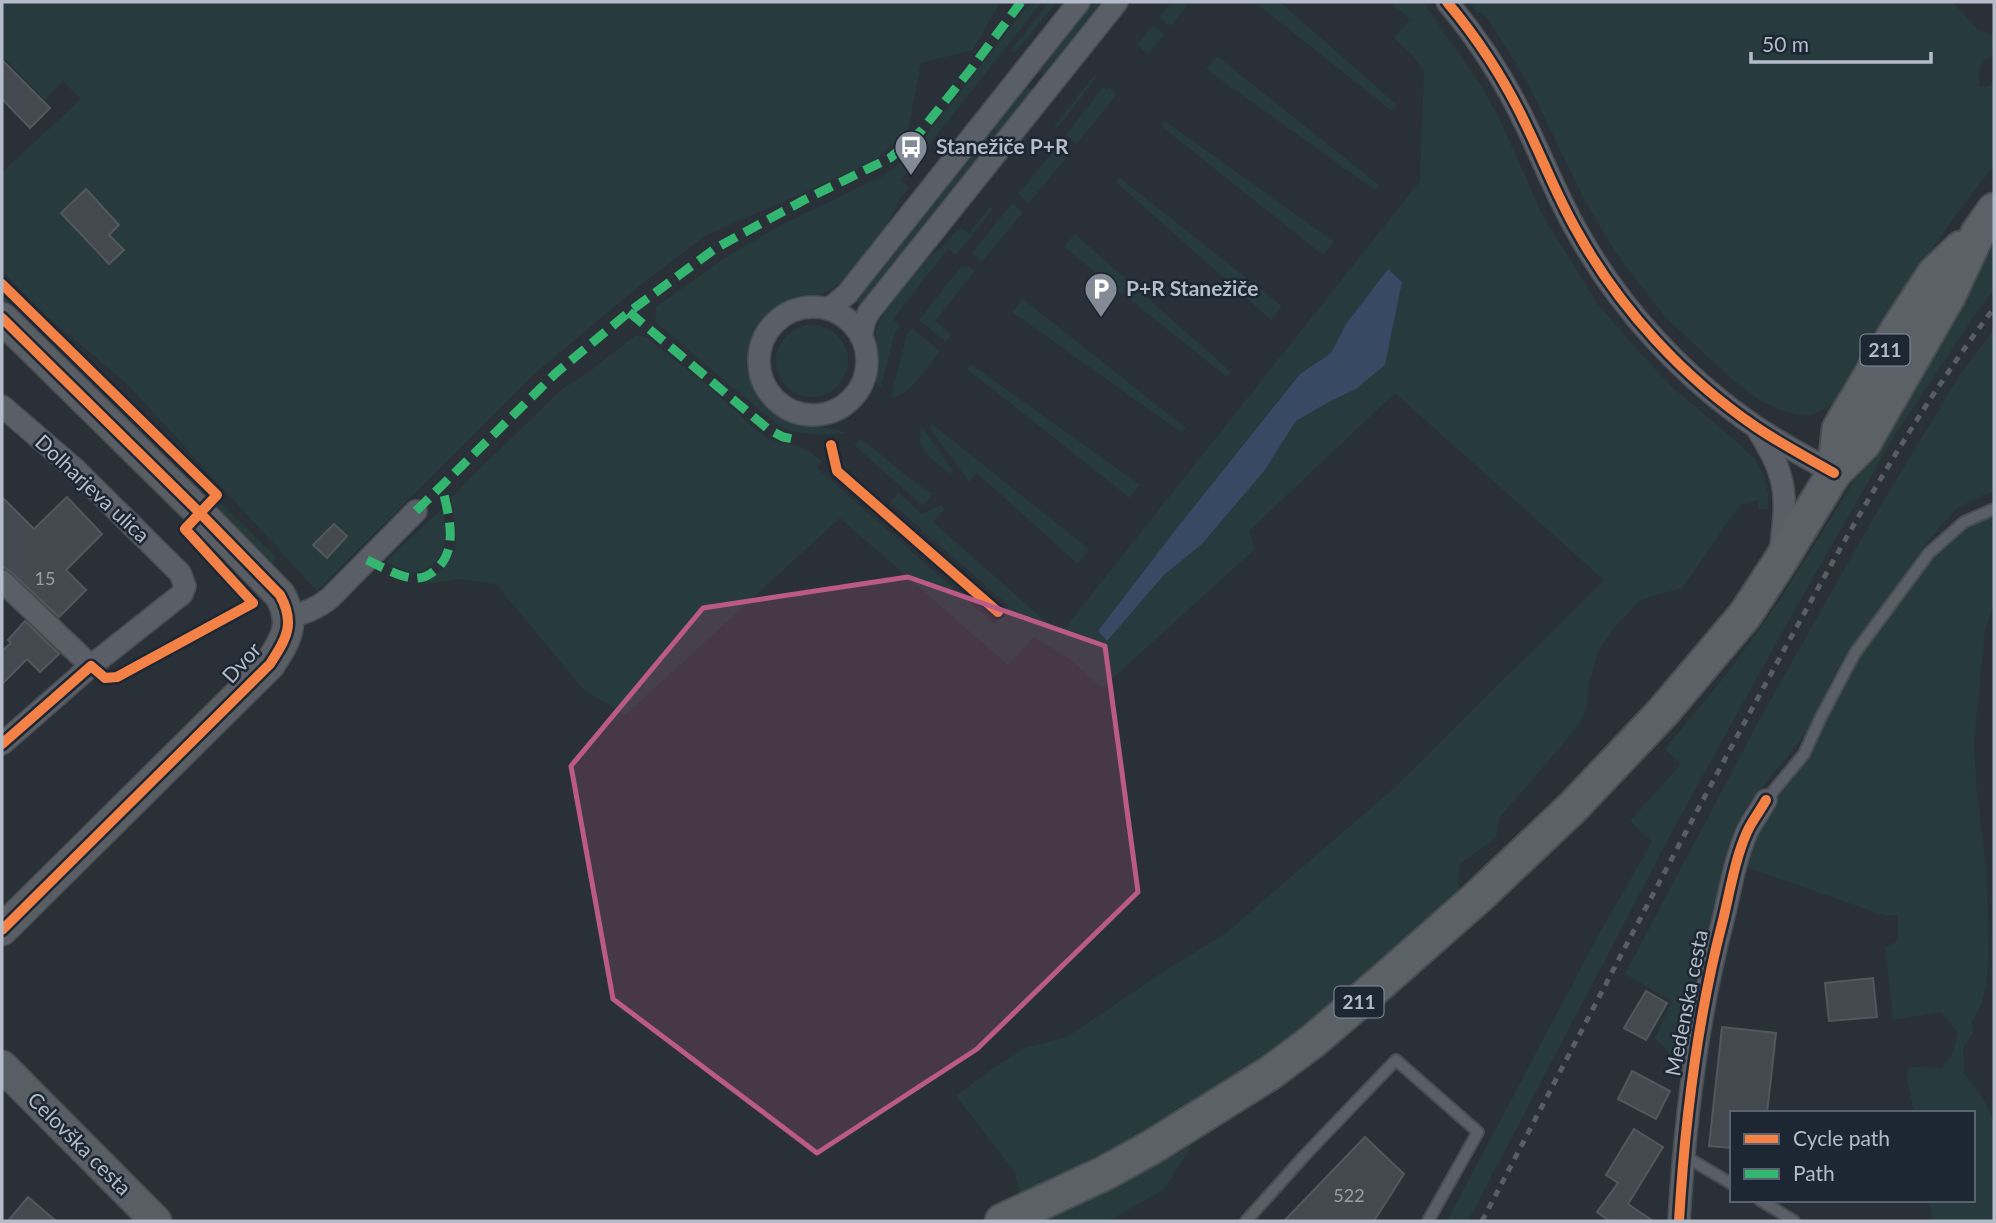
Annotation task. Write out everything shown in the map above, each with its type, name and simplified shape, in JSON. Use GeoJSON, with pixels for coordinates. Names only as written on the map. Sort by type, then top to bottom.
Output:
{"type":"FeatureCollection","features":[{"type":"Feature","properties":{"kind":"main road","name":"211"},"geometry":{"type":"LineString","coordinates":[[1002,1221],[1152,1147],[1270,1073],[1384,981],[1573,807],[1663,712],[1745,615],[1834,473],[1864,443],[1949,295],[1986,222]]}},
{"type":"Feature","properties":{"kind":"street"},"geometry":{"type":"LineString","coordinates":[[829,309],[855,284],[1079,2]]}},
{"type":"Feature","properties":{"kind":"street"},"geometry":{"type":"LineString","coordinates":[[861,337],[869,312],[1117,2]]}},
{"type":"Feature","properties":{"kind":"street"},"geometry":{"type":"LineString","coordinates":[[1447,2],[1466,24],[1498,74],[1526,124],[1563,206],[1603,276],[1660,344],[1704,386],[1757,428],[1834,473]]}},
{"type":"Feature","properties":{"kind":"street"},"geometry":{"type":"LineString","coordinates":[[811,307],[829,309],[847,319],[861,337],[867,358],[866,370],[859,389],[843,406],[829,413],[812,415],[794,412],[778,403],[766,388],[759,371],[759,352],[765,335],[777,320],[793,311],[811,307]]}},
{"type":"Feature","properties":{"kind":"street"},"geometry":{"type":"LineString","coordinates":[[2,318],[280,595],[288,617],[318,608],[416,511]]}},
{"type":"Feature","properties":{"kind":"street","name":"Dolharjeva ulica"},"geometry":{"type":"LineString","coordinates":[[2,406],[75,469],[180,573],[185,586],[182,594],[92,666]]}},
{"type":"Feature","properties":{"kind":"street"},"geometry":{"type":"LineString","coordinates":[[1757,428],[1781,476],[1784,498],[1779,563]]}},
{"type":"Feature","properties":{"kind":"street"},"geometry":{"type":"LineString","coordinates":[[2,581],[92,666],[2,744]]}},
{"type":"Feature","properties":{"kind":"street","name":"Dvor"},"geometry":{"type":"LineString","coordinates":[[2,930],[270,664],[284,643],[288,617]]}},
{"type":"Feature","properties":{"kind":"street","name":"Medenska cesta"},"geometry":{"type":"LineString","coordinates":[[1679,1221],[1694,1057],[1716,946],[1739,853],[1766,800]]}},
{"type":"Feature","properties":{"kind":"street","name":"Celovška cesta"},"geometry":{"type":"LineString","coordinates":[[2,1066],[156,1221]]}},
{"type":"Feature","properties":{"kind":"lane","name":"Medenska cesta"},"geometry":{"type":"LineString","coordinates":[[1766,800],[1804,754],[1855,653],[1929,553],[1964,522],[1994,509]]}},
{"type":"Feature","properties":{"kind":"lane"},"geometry":{"type":"LineString","coordinates":[[1246,1221],[1396,1060],[1478,1132],[1428,1221]]}},
{"type":"Feature","properties":{"kind":"lane"},"geometry":{"type":"LineString","coordinates":[[1683,1155],[1730,1183]]}},
{"type":"Feature","properties":{"kind":"lane"},"geometry":{"type":"LineString","coordinates":[[1763,1202],[1794,1221]]}},
{"type":"Feature","properties":{"kind":"highlighted area"},"geometry":{"type":"Polygon","coordinates":[[[908,577],[1105,646],[1138,892],[977,1049],[817,1153],[613,999],[571,766],[703,608],[908,577]]]}},
{"type":"Feature","properties":{"kind":"green space"},"geometry":{"type":"Polygon","coordinates":[[[2,2],[1000,2],[973,50],[921,63],[908,130],[873,162],[705,236],[638,287],[533,375],[317,591],[127,384],[42,312],[2,271],[2,172],[81,99],[63,81],[45,100],[2,56],[2,2]]]}},
{"type":"Feature","properties":{"kind":"green space"},"geometry":{"type":"Polygon","coordinates":[[[1031,2],[1042,2],[901,180],[909,187],[880,238],[858,266],[843,281],[826,292],[782,303],[767,314],[756,328],[748,362],[750,379],[757,395],[768,409],[791,423],[846,433],[804,434],[779,426],[655,322],[656,307],[726,257],[781,225],[883,176],[912,153],[1031,2]]]}},
{"type":"Feature","properties":{"kind":"green space"},"geometry":{"type":"Polygon","coordinates":[[[1049,2],[1057,2],[1015,53],[1011,50],[1049,2]]]}},
{"type":"Feature","properties":{"kind":"green space"},"geometry":{"type":"Polygon","coordinates":[[[1089,2],[1107,2],[1047,77],[1036,68],[1089,2]]]}},
{"type":"Feature","properties":{"kind":"green space"},"geometry":{"type":"Polygon","coordinates":[[[1172,2],[1190,2],[1171,26],[1159,17],[1172,2]]]}},
{"type":"Feature","properties":{"kind":"green space"},"geometry":{"type":"Polygon","coordinates":[[[1280,2],[1397,105],[1392,111],[1257,4],[1280,2]]]}},
{"type":"Feature","properties":{"kind":"green space"},"geometry":{"type":"Polygon","coordinates":[[[1390,2],[1424,3],[1482,87],[1500,120],[1543,216],[1598,304],[1672,387],[1755,459],[1764,477],[1768,509],[1758,509],[1758,500],[1740,505],[1682,588],[1640,600],[1614,628],[1598,652],[1585,713],[1569,737],[1499,818],[1496,838],[1459,865],[1460,893],[1286,1043],[1117,1150],[1020,1196],[1015,1172],[956,1096],[1025,1048],[1067,1037],[1226,933],[1393,789],[1604,580],[1395,393],[1249,531],[1255,549],[1102,688],[1071,660],[1034,637],[1008,665],[840,518],[625,715],[584,690],[496,584],[460,579],[421,585],[445,566],[455,549],[451,498],[561,390],[636,335],[647,338],[769,439],[799,446],[822,461],[817,468],[994,624],[1009,606],[890,502],[899,493],[922,514],[941,505],[944,509],[933,522],[1060,634],[1420,181],[1424,70],[1394,38],[1410,19],[1390,2]],[[1388,269],[1346,324],[1331,353],[1300,374],[1098,631],[1107,641],[1164,575],[1202,544],[1265,470],[1296,421],[1356,389],[1385,365],[1402,282],[1388,269]]]}},
{"type":"Feature","properties":{"kind":"green space"},"geometry":{"type":"Polygon","coordinates":[[[1469,2],[1953,2],[1977,29],[1994,36],[1994,55],[1986,59],[1978,70],[1980,87],[1989,86],[1994,79],[1994,165],[1948,226],[1888,316],[1837,401],[1813,415],[1798,415],[1780,410],[1759,400],[1733,380],[1666,318],[1636,280],[1614,250],[1583,197],[1527,82],[1488,19],[1481,12],[1478,13],[1469,2]]]}},
{"type":"Feature","properties":{"kind":"green space"},"geometry":{"type":"Polygon","coordinates":[[[1153,25],[1164,34],[1148,54],[1137,45],[1153,25]]]}},
{"type":"Feature","properties":{"kind":"green space"},"geometry":{"type":"Polygon","coordinates":[[[1217,56],[1379,185],[1375,190],[1206,69],[1217,56]]]}},
{"type":"Feature","properties":{"kind":"green space"},"geometry":{"type":"Polygon","coordinates":[[[1094,76],[1096,78],[1057,128],[1054,126],[1094,76]]]}},
{"type":"Feature","properties":{"kind":"green space"},"geometry":{"type":"Polygon","coordinates":[[[1024,83],[1035,92],[863,307],[852,298],[1024,83]]]}},
{"type":"Feature","properties":{"kind":"green space"},"geometry":{"type":"Polygon","coordinates":[[[1103,87],[1107,90],[1109,87],[1117,94],[1077,144],[1066,135],[1103,87]]]}},
{"type":"Feature","properties":{"kind":"green space"},"geometry":{"type":"Polygon","coordinates":[[[1165,121],[1334,242],[1323,255],[1161,126],[1165,121]]]}},
{"type":"Feature","properties":{"kind":"green space"},"geometry":{"type":"Polygon","coordinates":[[[1059,144],[1070,153],[1029,203],[1018,194],[1059,144]]]}},
{"type":"Feature","properties":{"kind":"green space"},"geometry":{"type":"Polygon","coordinates":[[[1120,178],[1282,306],[1271,320],[1116,182],[1120,178]]]}},
{"type":"Feature","properties":{"kind":"green space"},"geometry":{"type":"Polygon","coordinates":[[[1012,203],[1023,212],[982,262],[972,253],[1012,203]]]}},
{"type":"Feature","properties":{"kind":"green space"},"geometry":{"type":"Polygon","coordinates":[[[990,207],[993,209],[956,255],[948,249],[893,319],[900,326],[895,332],[880,390],[876,380],[876,331],[884,311],[915,268],[942,247],[960,227],[969,234],[990,207]]]}},
{"type":"Feature","properties":{"kind":"green space"},"geometry":{"type":"Polygon","coordinates":[[[1075,234],[1231,372],[1227,377],[1064,247],[1075,234]]]}},
{"type":"Feature","properties":{"kind":"green space"},"geometry":{"type":"Polygon","coordinates":[[[1994,238],[1994,290],[1893,438],[1789,620],[1680,817],[1468,1221],[1447,1221],[1600,932],[1652,842],[1630,821],[1681,764],[1665,749],[1729,671],[1779,601],[1843,499],[1994,238]]]}},
{"type":"Feature","properties":{"kind":"green space"},"geometry":{"type":"Polygon","coordinates":[[[962,265],[966,268],[968,265],[975,271],[935,321],[952,335],[946,342],[919,320],[962,265]]]}},
{"type":"Feature","properties":{"kind":"green space"},"geometry":{"type":"Polygon","coordinates":[[[2,289],[169,453],[163,459],[2,301],[2,289]]]}},
{"type":"Feature","properties":{"kind":"green space"},"geometry":{"type":"Polygon","coordinates":[[[1023,299],[1186,428],[1182,433],[1012,312],[1023,299]]]}},
{"type":"Feature","properties":{"kind":"green space"},"geometry":{"type":"Polygon","coordinates":[[[812,325],[832,331],[842,341],[848,361],[842,381],[832,391],[812,397],[792,391],[782,381],[776,361],[782,341],[792,331],[812,325]]]}},
{"type":"Feature","properties":{"kind":"green space"},"geometry":{"type":"Polygon","coordinates":[[[912,328],[940,351],[912,386],[898,396],[891,397],[907,334],[912,328]]]}},
{"type":"Feature","properties":{"kind":"green space"},"geometry":{"type":"Polygon","coordinates":[[[1994,329],[1994,492],[1956,509],[1930,539],[1837,670],[1806,733],[1750,802],[1713,911],[1685,1057],[1678,1061],[1655,1038],[1672,1001],[1625,974],[1763,713],[1871,522],[1959,376],[1994,329]]]}},
{"type":"Feature","properties":{"kind":"green space"},"geometry":{"type":"Polygon","coordinates":[[[971,364],[1140,485],[1130,498],[967,369],[971,364]]]}},
{"type":"Feature","properties":{"kind":"green space"},"geometry":{"type":"Polygon","coordinates":[[[932,424],[1089,549],[1078,564],[977,473],[969,482],[929,427],[932,424]]]}},
{"type":"Feature","properties":{"kind":"green space"},"geometry":{"type":"Polygon","coordinates":[[[922,426],[953,471],[950,474],[923,448],[920,441],[922,426]]]}},
{"type":"Feature","properties":{"kind":"green space"},"geometry":{"type":"Polygon","coordinates":[[[860,439],[933,494],[923,506],[854,445],[860,439]]]}},
{"type":"Feature","properties":{"kind":"green space"},"geometry":{"type":"Polygon","coordinates":[[[221,503],[277,558],[271,565],[214,510],[221,503]]]}},
{"type":"Feature","properties":{"kind":"green space"},"geometry":{"type":"Polygon","coordinates":[[[443,508],[445,541],[442,551],[432,565],[423,571],[413,572],[386,561],[443,508]]]}},
{"type":"Feature","properties":{"kind":"green space"},"geometry":{"type":"Polygon","coordinates":[[[1994,515],[1994,601],[1985,632],[1974,742],[1986,866],[1989,955],[1981,1006],[1972,1021],[1974,1031],[1963,1049],[1965,1074],[1984,1100],[1994,1121],[1994,1221],[1932,1221],[1929,1202],[1975,1202],[1975,1111],[1914,1111],[1906,1074],[1911,1067],[1942,1068],[1953,1053],[1958,1033],[1941,1012],[1893,1020],[1885,947],[1898,941],[1898,915],[1886,916],[1746,867],[1750,849],[1765,817],[1816,743],[1868,641],[1934,558],[1977,523],[1994,515]]]}},
{"type":"Feature","properties":{"kind":"green space"},"geometry":{"type":"Polygon","coordinates":[[[227,560],[255,587],[246,590],[223,564],[227,560]]]}},
{"type":"Feature","properties":{"kind":"green space"},"geometry":{"type":"Polygon","coordinates":[[[1192,1146],[1163,1190],[1109,1221],[1048,1221],[1065,1209],[1192,1146]]]}},
{"type":"Feature","properties":{"kind":"water"},"geometry":{"type":"Polygon","coordinates":[[[1388,269],[1402,282],[1385,365],[1356,389],[1296,421],[1265,470],[1202,544],[1164,575],[1107,641],[1098,631],[1300,374],[1331,353],[1346,324],[1388,269]]]}},
{"type":"Feature","properties":{"kind":"building"},"geometry":{"type":"Polygon","coordinates":[[[2,60],[50,108],[30,128],[2,99],[2,60]]]}},
{"type":"Feature","properties":{"kind":"building"},"geometry":{"type":"Polygon","coordinates":[[[86,189],[119,225],[109,235],[124,250],[109,264],[61,213],[86,189]]]}},
{"type":"Feature","properties":{"kind":"building"},"geometry":{"type":"Polygon","coordinates":[[[2,497],[34,529],[67,497],[102,534],[66,570],[86,590],[59,617],[2,566],[2,497]]]}},
{"type":"Feature","properties":{"kind":"building"},"geometry":{"type":"Polygon","coordinates":[[[334,524],[347,536],[327,558],[313,545],[334,524]]]}},
{"type":"Feature","properties":{"kind":"building"},"geometry":{"type":"Polygon","coordinates":[[[25,621],[59,654],[40,672],[27,659],[2,684],[2,651],[11,643],[8,640],[25,621]]]}},
{"type":"Feature","properties":{"kind":"building"},"geometry":{"type":"Polygon","coordinates":[[[1873,978],[1877,1017],[1829,1021],[1825,983],[1873,978]]]}},
{"type":"Feature","properties":{"kind":"building"},"geometry":{"type":"Polygon","coordinates":[[[1646,991],[1667,1003],[1646,1040],[1624,1028],[1646,991]]]}},
{"type":"Feature","properties":{"kind":"building"},"geometry":{"type":"Polygon","coordinates":[[[1722,1027],[1776,1033],[1767,1111],[1730,1111],[1730,1148],[1709,1146],[1722,1027]]]}},
{"type":"Feature","properties":{"kind":"building"},"geometry":{"type":"Polygon","coordinates":[[[1632,1071],[1670,1091],[1656,1119],[1618,1099],[1632,1071]]]}},
{"type":"Feature","properties":{"kind":"building"},"geometry":{"type":"Polygon","coordinates":[[[1634,1129],[1663,1147],[1628,1204],[1653,1221],[1609,1221],[1597,1212],[1618,1183],[1606,1175],[1634,1129]]]}},
{"type":"Feature","properties":{"kind":"building"},"geometry":{"type":"Polygon","coordinates":[[[1365,1137],[1404,1174],[1374,1221],[1284,1221],[1365,1137]]]}},
{"type":"Feature","properties":{"kind":"building"},"geometry":{"type":"Polygon","coordinates":[[[28,1197],[56,1221],[8,1221],[28,1197]]]}},
{"type":"Feature","properties":{"kind":"railway"},"geometry":{"type":"LineString","coordinates":[[1482,1221],[1694,817],[1819,587],[1902,444],[1994,308]]}},
{"type":"Feature","properties":{"kind":"marked path"},"geometry":{"type":"LineString","coordinates":[[416,511],[556,373],[629,312],[716,248],[804,200],[890,158],[921,131],[1021,2]]}},
{"type":"Feature","properties":{"kind":"marked path"},"geometry":{"type":"LineString","coordinates":[[629,312],[768,429],[783,437],[798,440]]}},
{"type":"Feature","properties":{"kind":"marked path"},"geometry":{"type":"LineString","coordinates":[[367,560],[406,577],[422,577],[433,572],[442,563],[450,543],[449,520],[442,486]]}},
{"type":"Feature","properties":{"kind":"cycle path"},"geometry":{"type":"LineString","coordinates":[[1447,2],[1481,46],[1501,78],[1571,220],[1595,261],[1634,315],[1679,364],[1729,408],[1775,439],[1834,473]]}},
{"type":"Feature","properties":{"kind":"cycle path"},"geometry":{"type":"LineString","coordinates":[[2,284],[217,495],[185,529],[253,603],[117,677],[105,678],[91,666],[2,744]]}},
{"type":"Feature","properties":{"kind":"cycle path"},"geometry":{"type":"LineString","coordinates":[[2,318],[280,595],[288,623],[281,647],[270,664],[2,930]]}},
{"type":"Feature","properties":{"kind":"cycle path"},"geometry":{"type":"LineString","coordinates":[[831,445],[837,471],[998,612]]}},
{"type":"Feature","properties":{"kind":"cycle path"},"geometry":{"type":"LineString","coordinates":[[1679,1221],[1689,1107],[1706,994],[1739,853],[1749,828],[1766,800]]}},
{"type":"Feature","properties":{"kind":"place","name":"Stanežiče P+R"},"geometry":{"type":"Point","coordinates":[911,177]}},
{"type":"Feature","properties":{"kind":"place","name":"P+R Stanežiče"},"geometry":{"type":"Point","coordinates":[1101,319]}}]}
